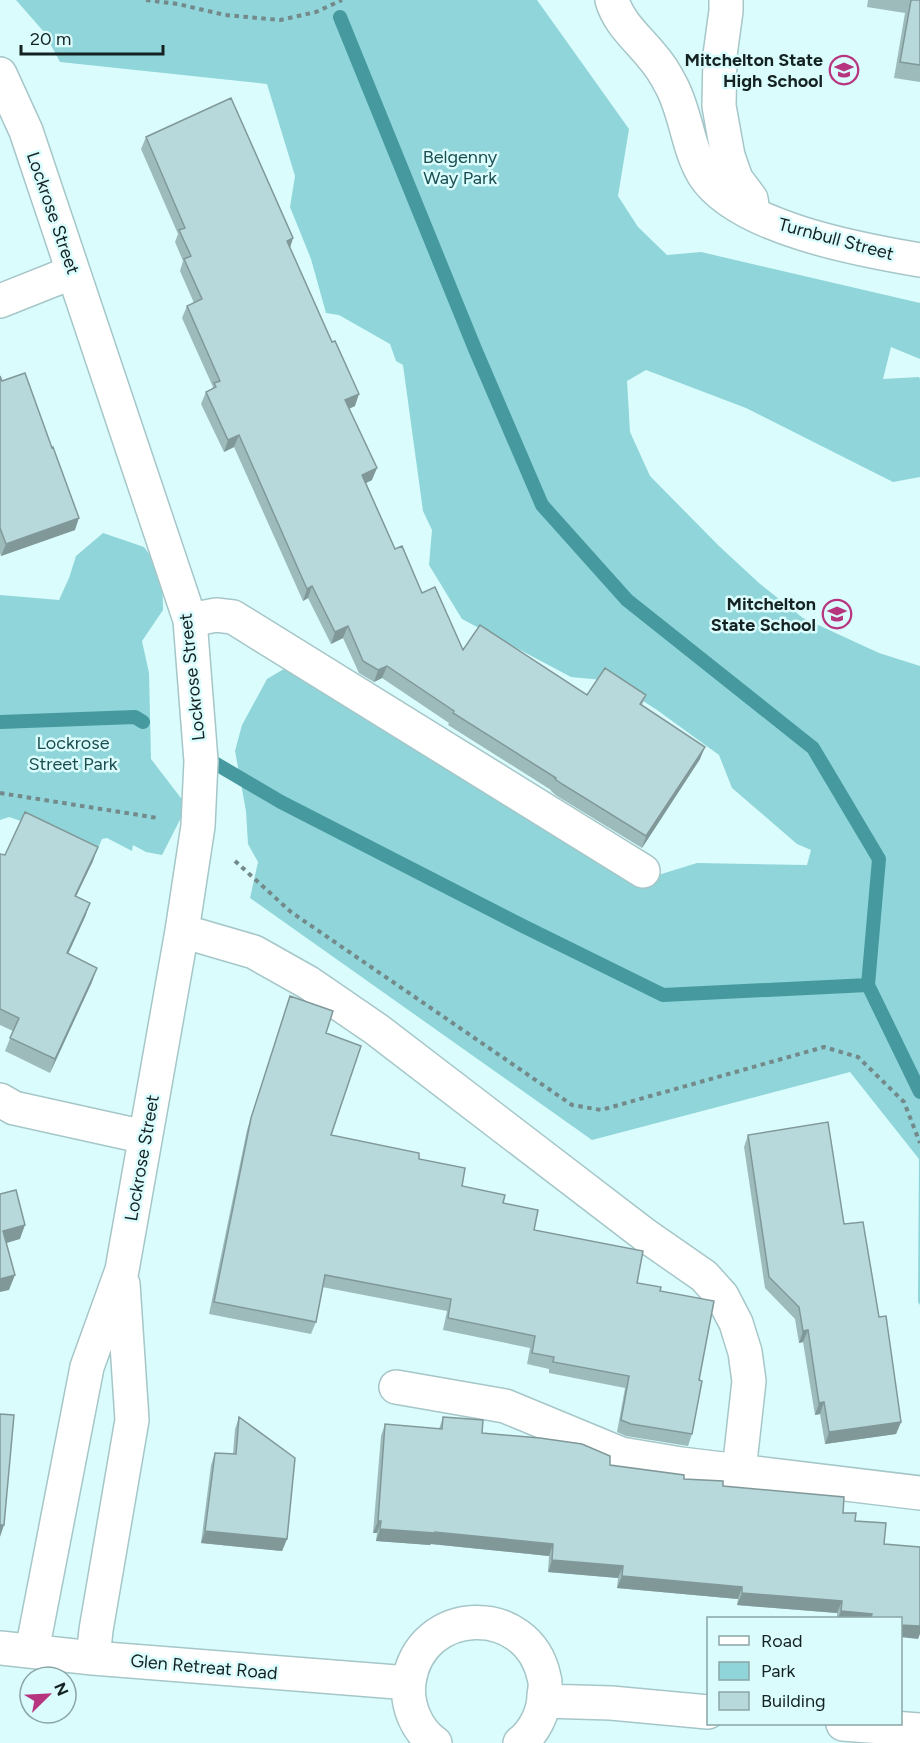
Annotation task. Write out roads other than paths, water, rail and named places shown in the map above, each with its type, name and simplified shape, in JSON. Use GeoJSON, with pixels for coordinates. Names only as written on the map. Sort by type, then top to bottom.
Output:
{"type":"FeatureCollection","features":[{"type":"Feature","properties":{"kind":"street","name":"Turnbull Street"},"geometry":{"type":"LineString","coordinates":[[612,0],[626,27],[653,56],[673,87],[704,175],[724,198],[786,229],[857,248],[920,260]]}},
{"type":"Feature","properties":{"kind":"street"},"geometry":{"type":"LineString","coordinates":[[726,0],[720,55],[719,106],[728,156],[736,179],[751,199],[753,214]]}},
{"type":"Feature","properties":{"kind":"street","name":"Lockrose Street"},"geometry":{"type":"LineString","coordinates":[[0,74],[26,131],[190,620],[201,761],[198,826],[182,931],[122,1270],[87,1367],[32,1651]]}},
{"type":"Feature","properties":{"kind":"street"},"geometry":{"type":"LineString","coordinates":[[0,301],[73,272]]}},
{"type":"Feature","properties":{"kind":"street"},"geometry":{"type":"LineString","coordinates":[[190,620],[216,615],[232,617],[643,871]]}},
{"type":"Feature","properties":{"kind":"street"},"geometry":{"type":"LineString","coordinates":[[182,931],[254,952],[309,983],[376,1029],[645,1235],[704,1276],[722,1296],[736,1323],[745,1352],[749,1381],[739,1471]]}},
{"type":"Feature","properties":{"kind":"street"},"geometry":{"type":"LineString","coordinates":[[0,1100],[14,1108],[145,1137]]}},
{"type":"Feature","properties":{"kind":"street","name":"Lockrose Street"},"geometry":{"type":"LineString","coordinates":[[93,1658],[132,1420],[122,1270]]}},
{"type":"Feature","properties":{"kind":"street"},"geometry":{"type":"LineString","coordinates":[[396,1388],[505,1406],[621,1454],[681,1464],[920,1493]]}},
{"type":"Feature","properties":{"kind":"street"},"geometry":{"type":"LineString","coordinates":[[435,1743],[418,1725],[410,1704],[409,1683],[414,1662],[426,1643],[443,1630],[464,1623],[485,1622],[506,1628],[524,1640],[537,1658],[545,1678],[544,1701],[538,1720],[527,1737],[520,1743]]}},
{"type":"Feature","properties":{"kind":"street","name":"Glen Retreat Road"},"geometry":{"type":"LineString","coordinates":[[0,1648],[93,1658],[409,1683]]}},
{"type":"Feature","properties":{"kind":"street"},"geometry":{"type":"LineString","coordinates":[[544,1701],[611,1703],[707,1712]]}},
{"type":"Feature","properties":{"kind":"street"},"geometry":{"type":"LineString","coordinates":[[856,1725],[920,1730]]}},
{"type":"Feature","properties":{"kind":"waterway"},"geometry":{"type":"LineString","coordinates":[[340,17],[475,349],[542,505],[627,600],[813,748],[879,859],[868,985]]}},
{"type":"Feature","properties":{"kind":"waterway"},"geometry":{"type":"LineString","coordinates":[[0,722],[135,717],[143,722]]}},
{"type":"Feature","properties":{"kind":"waterway"},"geometry":{"type":"LineString","coordinates":[[201,755],[281,802],[663,995],[868,985],[920,1092]]}},
{"type":"Feature","properties":{"kind":"place","name":"Mitchelton State High School"},"geometry":{"type":"Point","coordinates":[844,70]}},
{"type":"Feature","properties":{"kind":"place","name":"Mitchelton State School"},"geometry":{"type":"Point","coordinates":[837,614]}},
{"type":"Feature","properties":{"kind":"park label","name":"Belgenny Way Park"},"geometry":{"type":"Point","coordinates":[460,167]}},
{"type":"Feature","properties":{"kind":"park label","name":"Lockrose Street Park"},"geometry":{"type":"Point","coordinates":[73,753]}}]}
